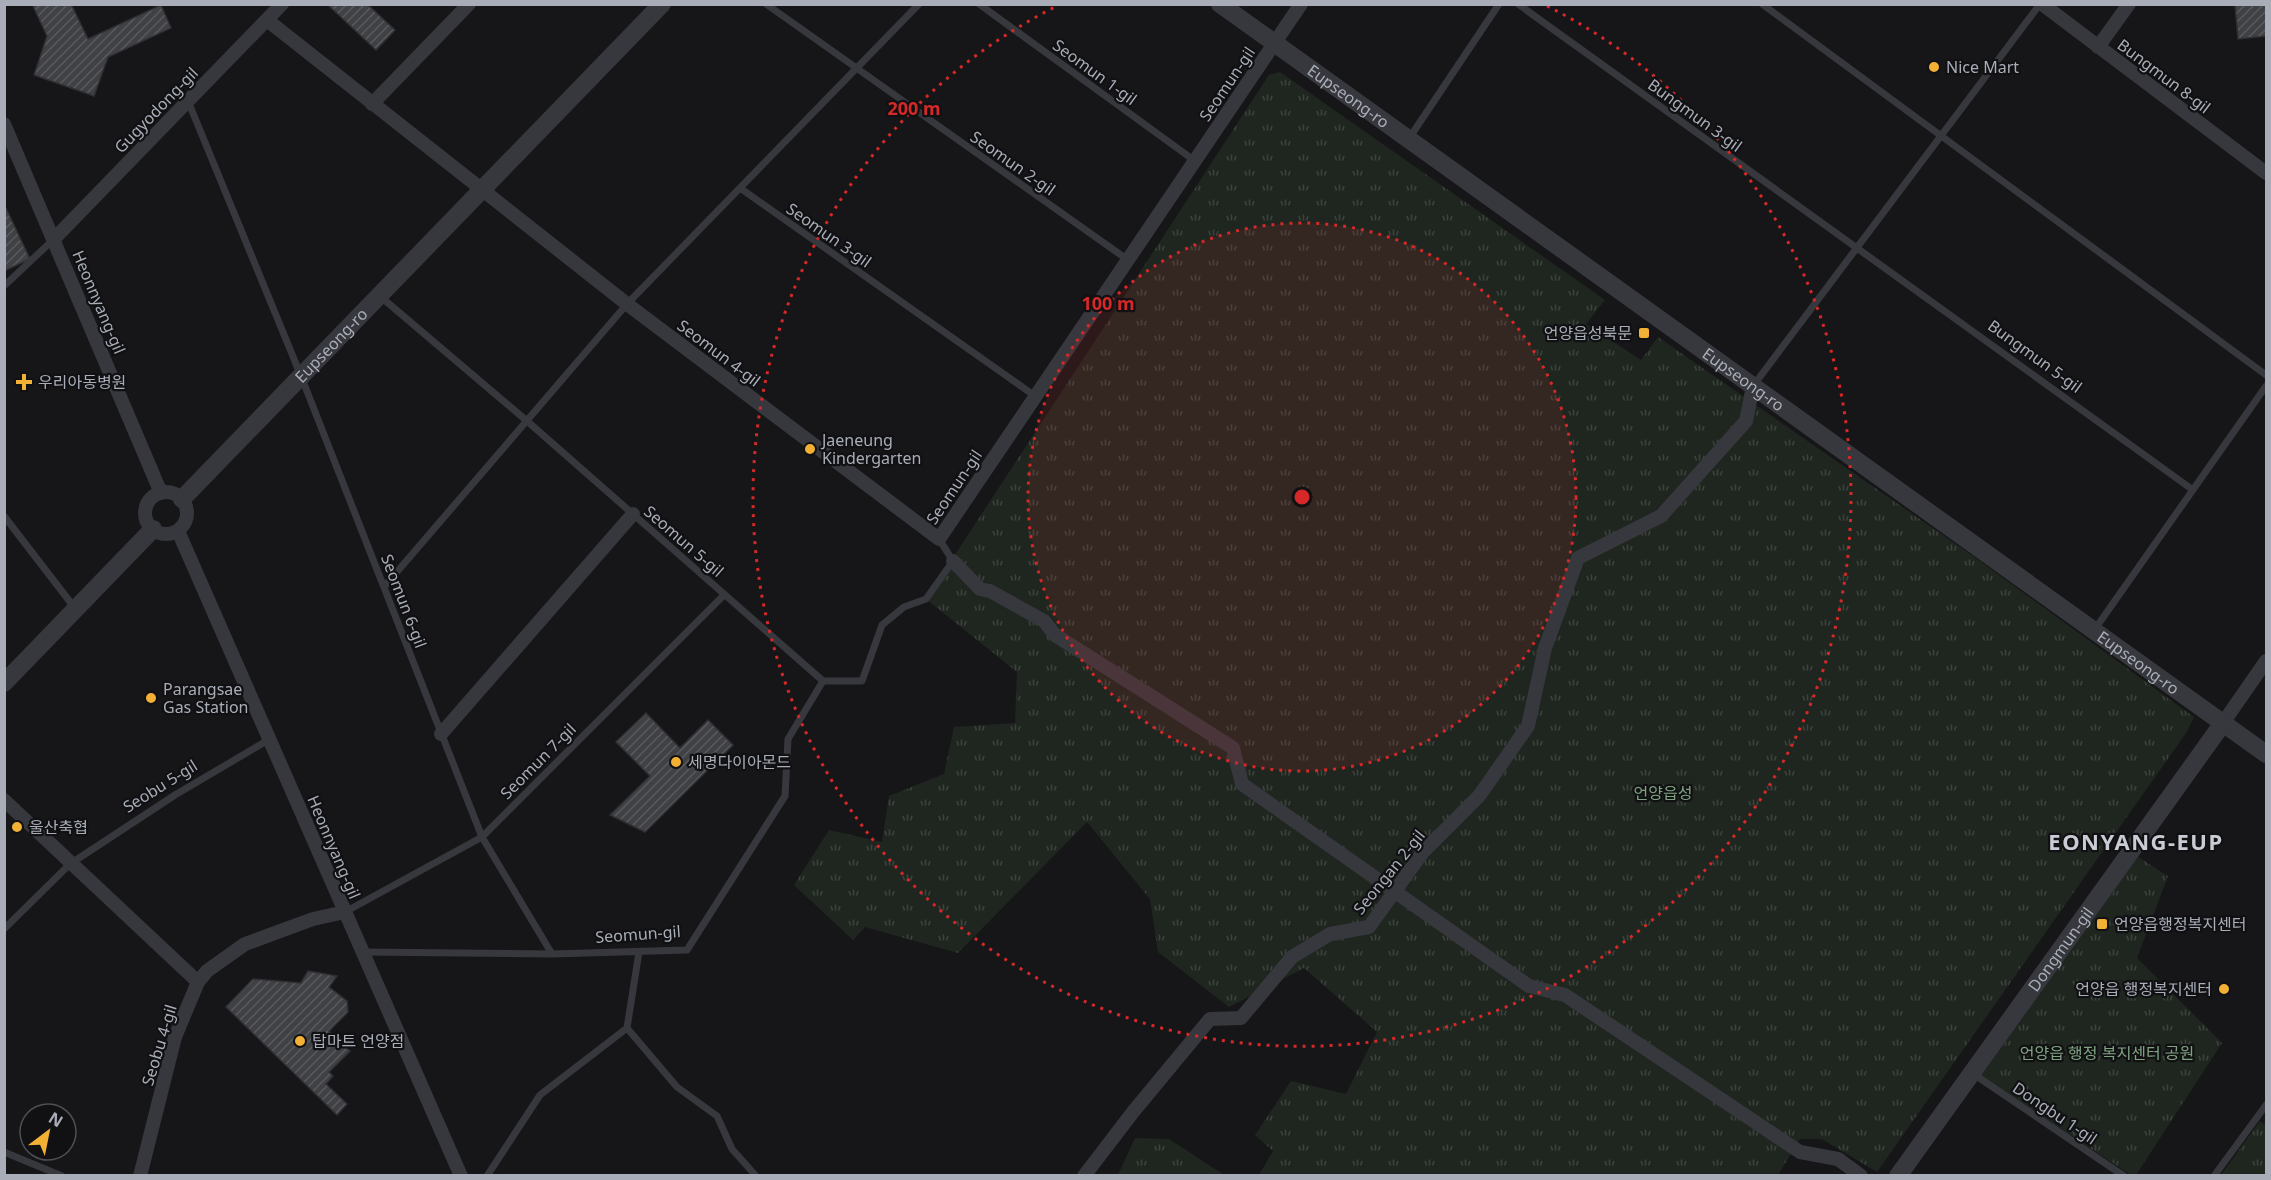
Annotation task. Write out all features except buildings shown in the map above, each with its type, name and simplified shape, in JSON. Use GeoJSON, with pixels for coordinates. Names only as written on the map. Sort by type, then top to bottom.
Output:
{"type":"FeatureCollection","features":[{"type":"Feature","properties":{"kind":"street","name":"Gugyodong-gil"},"geometry":{"type":"LineString","coordinates":[[54,238],[282,4]]}},
{"type":"Feature","properties":{"kind":"street"},"geometry":{"type":"LineString","coordinates":[[372,104],[469,4]]}},
{"type":"Feature","properties":{"kind":"street","name":"Eupseong-ro"},"geometry":{"type":"LineString","coordinates":[[182,499],[662,4]]}},
{"type":"Feature","properties":{"kind":"street","name":"Eupseong-ro"},"geometry":{"type":"LineString","coordinates":[[1220,4],[2266,754]]}},
{"type":"Feature","properties":{"kind":"street","name":"Seomun-gil"},"geometry":{"type":"LineString","coordinates":[[939,539],[1301,4]]}},
{"type":"Feature","properties":{"kind":"street","name":"Bungmun 8-gil"},"geometry":{"type":"LineString","coordinates":[[2041,4],[2266,173]]}},
{"type":"Feature","properties":{"kind":"street"},"geometry":{"type":"LineString","coordinates":[[2098,47],[2129,4]]}},
{"type":"Feature","properties":{"kind":"street"},"geometry":{"type":"LineString","coordinates":[[267,20],[482,190]]}},
{"type":"Feature","properties":{"kind":"street","name":"Heonnyang-gil"},"geometry":{"type":"LineString","coordinates":[[4,124],[161,493]]}},
{"type":"Feature","properties":{"kind":"street","name":"Seomun 4-gil"},"geometry":{"type":"LineString","coordinates":[[482,190],[627,304],[939,539]]}},
{"type":"Feature","properties":{"kind":"street","name":"Seongan 2-gil"},"geometry":{"type":"LineString","coordinates":[[1084,1176],[1133,1112],[1210,1019],[1241,1018],[1292,957],[1330,934],[1370,927],[1423,852],[1479,796],[1528,726],[1545,648],[1578,558],[1661,516],[1746,421],[1753,386]]}},
{"type":"Feature","properties":{"kind":"street"},"geometry":{"type":"LineString","coordinates":[[161,493],[171,493],[182,499],[188,514],[186,521],[178,531],[162,534],[147,522],[146,509],[152,497],[161,493]]}},
{"type":"Feature","properties":{"kind":"street"},"geometry":{"type":"LineString","coordinates":[[441,734],[633,514]]}},
{"type":"Feature","properties":{"kind":"street"},"geometry":{"type":"LineString","coordinates":[[4,683],[153,529]]}},
{"type":"Feature","properties":{"kind":"street","name":"Heonnyang-gil"},"geometry":{"type":"LineString","coordinates":[[178,531],[460,1176]]}},
{"type":"Feature","properties":{"kind":"street"},"geometry":{"type":"LineString","coordinates":[[953,561],[981,589],[990,591],[1044,621],[1055,635],[1233,748],[1242,784],[1529,986],[1565,995],[1800,1152],[1838,1159],[1861,1176]]}},
{"type":"Feature","properties":{"kind":"street"},"geometry":{"type":"LineString","coordinates":[[2223,723],[2266,661]]}},
{"type":"Feature","properties":{"kind":"street","name":"Dongmun-gil"},"geometry":{"type":"LineString","coordinates":[[1898,1176],[2223,723]]}},
{"type":"Feature","properties":{"kind":"street"},"geometry":{"type":"LineString","coordinates":[[4,800],[198,982]]}},
{"type":"Feature","properties":{"kind":"street","name":"Seobu 4-gil"},"geometry":{"type":"LineString","coordinates":[[140,1176],[175,1037],[198,982],[207,971],[244,944],[313,919],[345,912]]}},
{"type":"Feature","properties":{"kind":"lane","name":"Seomun 2-gil"},"geometry":{"type":"LineString","coordinates":[[766,4],[1128,260]]}},
{"type":"Feature","properties":{"kind":"lane"},"geometry":{"type":"LineString","coordinates":[[384,587],[627,304],[919,4]]}},
{"type":"Feature","properties":{"kind":"lane","name":"Seomun 1-gil"},"geometry":{"type":"LineString","coordinates":[[979,4],[1195,160]]}},
{"type":"Feature","properties":{"kind":"lane"},"geometry":{"type":"LineString","coordinates":[[1408,139],[1499,4]]}},
{"type":"Feature","properties":{"kind":"lane","name":"Bungmun 3-gil"},"geometry":{"type":"LineString","coordinates":[[1518,4],[1857,248]]}},
{"type":"Feature","properties":{"kind":"lane"},"geometry":{"type":"LineString","coordinates":[[1762,4],[2266,375]]}},
{"type":"Feature","properties":{"kind":"lane"},"geometry":{"type":"LineString","coordinates":[[1753,386],[2041,4]]}},
{"type":"Feature","properties":{"kind":"lane","name":"Seomun 6-gil"},"geometry":{"type":"LineString","coordinates":[[188,101],[302,376],[482,837],[552,954]]}},
{"type":"Feature","properties":{"kind":"lane","name":"Seomun 3-gil"},"geometry":{"type":"LineString","coordinates":[[740,188],[1035,396]]}},
{"type":"Feature","properties":{"kind":"lane"},"geometry":{"type":"LineString","coordinates":[[4,286],[54,238]]}},
{"type":"Feature","properties":{"kind":"lane","name":"Bungmun 5-gil"},"geometry":{"type":"LineString","coordinates":[[1857,248],[2193,490]]}},
{"type":"Feature","properties":{"kind":"lane","name":"Seomun 5-gil"},"geometry":{"type":"LineString","coordinates":[[380,296],[823,681]]}},
{"type":"Feature","properties":{"kind":"lane"},"geometry":{"type":"LineString","coordinates":[[2094,631],[2266,386]]}},
{"type":"Feature","properties":{"kind":"lane"},"geometry":{"type":"LineString","coordinates":[[4,516],[76,609]]}},
{"type":"Feature","properties":{"kind":"lane","name":"Seomun-gil"},"geometry":{"type":"LineString","coordinates":[[939,539],[953,561]]}},
{"type":"Feature","properties":{"kind":"lane"},"geometry":{"type":"LineString","coordinates":[[823,681],[862,681],[882,626],[904,607],[926,599],[953,561]]}},
{"type":"Feature","properties":{"kind":"lane","name":"Seomun 7-gil"},"geometry":{"type":"LineString","coordinates":[[345,912],[482,837],[724,595]]}},
{"type":"Feature","properties":{"kind":"lane","name":"Seomun-gil"},"geometry":{"type":"LineString","coordinates":[[363,952],[552,954],[687,950],[785,796],[788,739],[823,681]]}},
{"type":"Feature","properties":{"kind":"lane","name":"Seobu 5-gil"},"geometry":{"type":"LineString","coordinates":[[4,929],[70,864],[175,795],[270,739]]}},
{"type":"Feature","properties":{"kind":"lane"},"geometry":{"type":"LineString","coordinates":[[487,1176],[540,1095],[627,1028],[639,952]]}},
{"type":"Feature","properties":{"kind":"lane"},"geometry":{"type":"LineString","coordinates":[[627,1028],[677,1087],[717,1116],[732,1149],[756,1176]]}},
{"type":"Feature","properties":{"kind":"lane","name":"Dongbu 1-gil"},"geometry":{"type":"LineString","coordinates":[[1972,1073],[2124,1176]]}},
{"type":"Feature","properties":{"kind":"lane"},"geometry":{"type":"LineString","coordinates":[[2214,1176],[2264,1114],[2266,1105]]}},
{"type":"Feature","properties":{"kind":"lane"},"geometry":{"type":"LineString","coordinates":[[4,1152],[62,1176]]}},
{"type":"Feature","properties":{"kind":"green space","name":"언양읍성"},"geometry":{"type":"Polygon","coordinates":[[[1280,72],[1605,300],[1586,324],[1641,360],[1658,337],[1973,556],[2194,717],[2186,733],[1877,1172],[1822,1139],[1800,1139],[1778,1175],[1259,1175],[1273,1151],[1255,1135],[1291,1081],[1346,1094],[1377,1032],[1304,968],[1229,1007],[1158,952],[1150,899],[1087,822],[958,953],[865,927],[853,940],[794,885],[829,830],[882,842],[889,796],[944,774],[954,727],[1015,723],[1017,672],[926,599],[1269,75],[1280,72]]]}},
{"type":"Feature","properties":{"kind":"green space","name":"언양읍 행정 복지센터 공원"},"geometry":{"type":"Polygon","coordinates":[[[2138,857],[2168,876],[2137,958],[2222,1043],[2136,1175],[2131,1175],[1981,1076],[2138,857]]]}},
{"type":"Feature","properties":{"kind":"green space"},"geometry":{"type":"Polygon","coordinates":[[[2260,1121],[2266,1126],[2266,1175],[2221,1175],[2260,1121]]]}},
{"type":"Feature","properties":{"kind":"green space"},"geometry":{"type":"Polygon","coordinates":[[[1135,1138],[1169,1139],[1224,1175],[1118,1175],[1135,1138]]]}},
{"type":"Feature","properties":{"kind":"place","name":"Nice Mart"},"geometry":{"type":"Point","coordinates":[1934,67]}},
{"type":"Feature","properties":{"kind":"place","name":"언양읍성북문"},"geometry":{"type":"Point","coordinates":[1644,333]}},
{"type":"Feature","properties":{"kind":"place","name":"우리아동병원"},"geometry":{"type":"Point","coordinates":[24,382]}},
{"type":"Feature","properties":{"kind":"place","name":"Jaeneung Kindergarten"},"geometry":{"type":"Point","coordinates":[810,449]}},
{"type":"Feature","properties":{"kind":"place","name":"Parangsae Gas Station"},"geometry":{"type":"Point","coordinates":[151,698]}},
{"type":"Feature","properties":{"kind":"place","name":"세명다이아몬드"},"geometry":{"type":"Point","coordinates":[676,762]}},
{"type":"Feature","properties":{"kind":"place","name":"울산축협"},"geometry":{"type":"Point","coordinates":[17,827]}},
{"type":"Feature","properties":{"kind":"place","name":"언양읍행정복지센터"},"geometry":{"type":"Point","coordinates":[2102,924]}},
{"type":"Feature","properties":{"kind":"place","name":"언양읍 행정복지센터"},"geometry":{"type":"Point","coordinates":[2224,989]}},
{"type":"Feature","properties":{"kind":"place","name":"탑마트 언양점"},"geometry":{"type":"Point","coordinates":[300,1041]}},
{"type":"Feature","properties":{"kind":"district","name":"EONYANG-EUP"},"geometry":{"type":"Point","coordinates":[2136,842]}}]}
